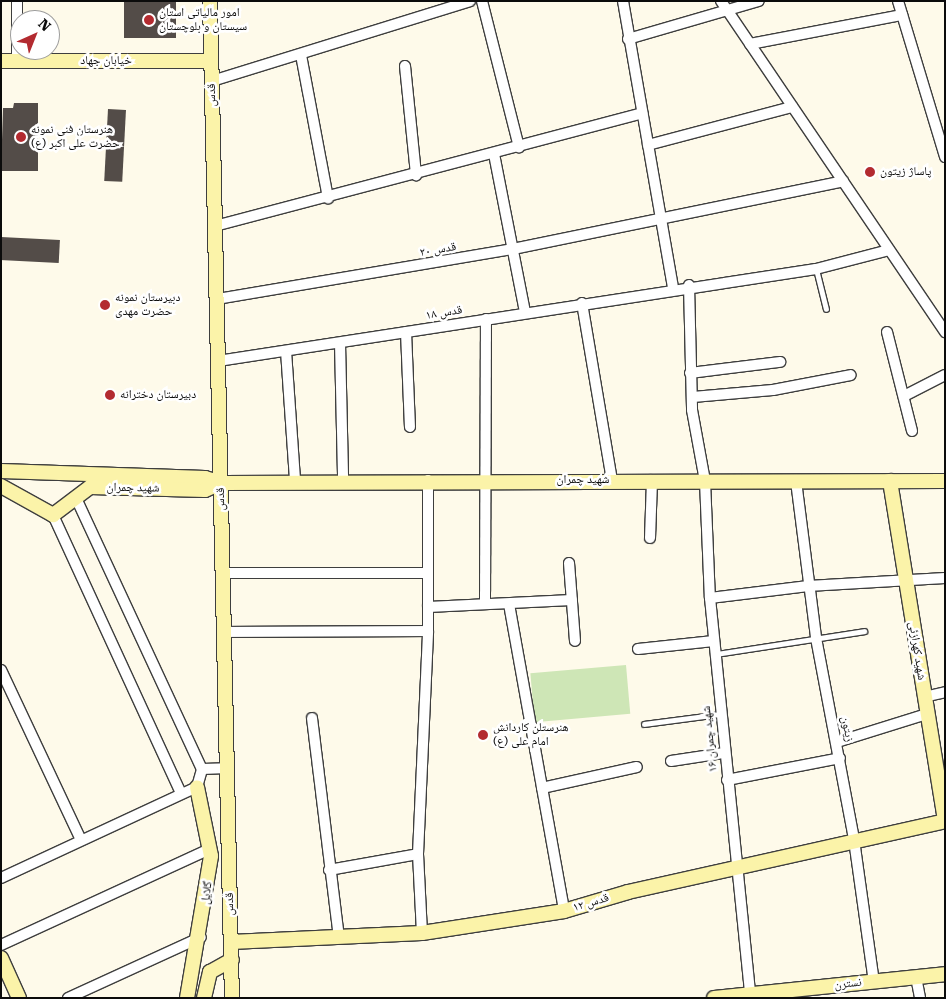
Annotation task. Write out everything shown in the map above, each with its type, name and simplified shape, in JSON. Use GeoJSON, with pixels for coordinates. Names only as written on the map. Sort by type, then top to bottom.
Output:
{"type":"FeatureCollection","features":[{"type":"Feature","properties":{"kind":"street"},"geometry":{"type":"LineString","coordinates":[[17,1],[17,61]]}},
{"type":"Feature","properties":{"kind":"street","name":"قدس"},"geometry":{"type":"LineString","coordinates":[[210,1],[232,998]]}},
{"type":"Feature","properties":{"kind":"street"},"geometry":{"type":"LineString","coordinates":[[212,81],[387,30],[470,1]]}},
{"type":"Feature","properties":{"kind":"street"},"geometry":{"type":"LineString","coordinates":[[482,1],[519,147]]}},
{"type":"Feature","properties":{"kind":"street"},"geometry":{"type":"LineString","coordinates":[[623,1],[628,39],[674,288]]}},
{"type":"Feature","properties":{"kind":"street"},"geometry":{"type":"LineString","coordinates":[[628,39],[723,5],[759,1]]}},
{"type":"Feature","properties":{"kind":"street"},"geometry":{"type":"LineString","coordinates":[[898,1],[945,158]]}},
{"type":"Feature","properties":{"kind":"street"},"geometry":{"type":"LineString","coordinates":[[723,5],[945,332]]}},
{"type":"Feature","properties":{"kind":"street"},"geometry":{"type":"LineString","coordinates":[[750,44],[902,15]]}},
{"type":"Feature","properties":{"kind":"street"},"geometry":{"type":"LineString","coordinates":[[301,55],[328,198]]}},
{"type":"Feature","properties":{"kind":"street","name":"خیابان جهاد"},"geometry":{"type":"LineString","coordinates":[[1,61],[211,61]]}},
{"type":"Feature","properties":{"kind":"street"},"geometry":{"type":"LineString","coordinates":[[405,66],[416,174]]}},
{"type":"Feature","properties":{"kind":"street"},"geometry":{"type":"LineString","coordinates":[[648,145],[792,107]]}},
{"type":"Feature","properties":{"kind":"street"},"geometry":{"type":"LineString","coordinates":[[215,226],[328,198],[642,113]]}},
{"type":"Feature","properties":{"kind":"street"},"geometry":{"type":"LineString","coordinates":[[494,154],[526,312]]}},
{"type":"Feature","properties":{"kind":"street","name":"قدس ۲۰"},"geometry":{"type":"LineString","coordinates":[[216,299],[513,249],[843,182]]}},
{"type":"Feature","properties":{"kind":"street","name":"قدس ۱۸"},"geometry":{"type":"LineString","coordinates":[[218,361],[340,343],[689,285],[816,269],[889,250]]}},
{"type":"Feature","properties":{"kind":"street","name":"شهید چمران ۱۶"},"geometry":{"type":"LineString","coordinates":[[689,285],[692,397],[705,480],[710,598],[720,714],[734,869],[750,994]]}},
{"type":"Feature","properties":{"kind":"street"},"geometry":{"type":"LineString","coordinates":[[582,303],[612,480]]}},
{"type":"Feature","properties":{"kind":"street"},"geometry":{"type":"LineString","coordinates":[[485,602],[482,480],[486,319]]}},
{"type":"Feature","properties":{"kind":"street"},"geometry":{"type":"LineString","coordinates":[[406,332],[410,427]]}},
{"type":"Feature","properties":{"kind":"street"},"geometry":{"type":"LineString","coordinates":[[887,332],[912,431]]}},
{"type":"Feature","properties":{"kind":"street"},"geometry":{"type":"LineString","coordinates":[[340,343],[344,480]]}},
{"type":"Feature","properties":{"kind":"street"},"geometry":{"type":"LineString","coordinates":[[286,351],[295,480]]}},
{"type":"Feature","properties":{"kind":"street"},"geometry":{"type":"LineString","coordinates":[[690,373],[780,362]]}},
{"type":"Feature","properties":{"kind":"street"},"geometry":{"type":"LineString","coordinates":[[904,396],[945,374]]}},
{"type":"Feature","properties":{"kind":"street"},"geometry":{"type":"LineString","coordinates":[[692,397],[774,390],[851,375]]}},
{"type":"Feature","properties":{"kind":"street","name":"شهید چمران"},"geometry":{"type":"LineString","coordinates":[[1,471],[205,478],[221,483],[295,480],[945,481]]}},
{"type":"Feature","properties":{"kind":"street"},"geometry":{"type":"LineString","coordinates":[[422,933],[418,854],[428,631],[428,480]]}},
{"type":"Feature","properties":{"kind":"street"},"geometry":{"type":"LineString","coordinates":[[650,538],[652,480]]}},
{"type":"Feature","properties":{"kind":"street","name":"زیتون"},"geometry":{"type":"LineString","coordinates":[[796,481],[816,638],[854,840],[874,982]]}},
{"type":"Feature","properties":{"kind":"street","name":"شهید کهرازئی"},"geometry":{"type":"LineString","coordinates":[[890,481],[945,821]]}},
{"type":"Feature","properties":{"kind":"street","name":"شهید چمران"},"geometry":{"type":"LineString","coordinates":[[53,515],[90,487],[205,490],[221,483]]}},
{"type":"Feature","properties":{"kind":"street"},"geometry":{"type":"LineString","coordinates":[[1,486],[53,515],[181,793]]}},
{"type":"Feature","properties":{"kind":"street"},"geometry":{"type":"LineString","coordinates":[[1,878],[197,787],[202,769],[76,498]]}},
{"type":"Feature","properties":{"kind":"street"},"geometry":{"type":"LineString","coordinates":[[569,563],[575,641]]}},
{"type":"Feature","properties":{"kind":"street"},"geometry":{"type":"LineString","coordinates":[[223,573],[427,573]]}},
{"type":"Feature","properties":{"kind":"street"},"geometry":{"type":"LineString","coordinates":[[710,598],[808,586],[945,578]]}},
{"type":"Feature","properties":{"kind":"street"},"geometry":{"type":"LineString","coordinates":[[428,607],[485,602],[510,604],[572,600]]}},
{"type":"Feature","properties":{"kind":"street"},"geometry":{"type":"LineString","coordinates":[[510,604],[564,911]]}},
{"type":"Feature","properties":{"kind":"street"},"geometry":{"type":"LineString","coordinates":[[224,632],[428,631]]}},
{"type":"Feature","properties":{"kind":"street"},"geometry":{"type":"LineString","coordinates":[[638,649],[714,642]]}},
{"type":"Feature","properties":{"kind":"street"},"geometry":{"type":"LineString","coordinates":[[1,670],[80,840]]}},
{"type":"Feature","properties":{"kind":"street"},"geometry":{"type":"LineString","coordinates":[[924,697],[945,692]]}},
{"type":"Feature","properties":{"kind":"street"},"geometry":{"type":"LineString","coordinates":[[837,742],[927,714]]}},
{"type":"Feature","properties":{"kind":"street"},"geometry":{"type":"LineString","coordinates":[[312,718],[328,870],[339,937]]}},
{"type":"Feature","properties":{"kind":"street"},"geometry":{"type":"LineString","coordinates":[[671,760],[724,752]]}},
{"type":"Feature","properties":{"kind":"street"},"geometry":{"type":"LineString","coordinates":[[727,780],[840,758]]}},
{"type":"Feature","properties":{"kind":"street"},"geometry":{"type":"LineString","coordinates":[[542,788],[637,767]]}},
{"type":"Feature","properties":{"kind":"street"},"geometry":{"type":"LineString","coordinates":[[202,769],[227,768]]}},
{"type":"Feature","properties":{"kind":"street","name":"گلایل"},"geometry":{"type":"LineString","coordinates":[[187,998],[201,937],[210,849],[197,787]]}},
{"type":"Feature","properties":{"kind":"street","name":"قدس ۱۲"},"geometry":{"type":"LineString","coordinates":[[231,942],[422,933],[564,911],[854,840],[945,821]]}},
{"type":"Feature","properties":{"kind":"street"},"geometry":{"type":"LineString","coordinates":[[1,944],[210,849]]}},
{"type":"Feature","properties":{"kind":"street"},"geometry":{"type":"LineString","coordinates":[[328,870],[418,854]]}},
{"type":"Feature","properties":{"kind":"street"},"geometry":{"type":"LineString","coordinates":[[68,998],[201,937]]}},
{"type":"Feature","properties":{"kind":"street"},"geometry":{"type":"LineString","coordinates":[[1,958],[19,998]]}},
{"type":"Feature","properties":{"kind":"street"},"geometry":{"type":"LineString","coordinates":[[204,998],[210,972],[232,960]]}},
{"type":"Feature","properties":{"kind":"street","name":"نسترن"},"geometry":{"type":"LineString","coordinates":[[714,998],[945,974]]}},
{"type":"Feature","properties":{"kind":"street"},"geometry":{"type":"LineString","coordinates":[[916,977],[920,998]]}},
{"type":"Feature","properties":{"kind":"lane"},"geometry":{"type":"LineString","coordinates":[[816,269],[826,309]]}},
{"type":"Feature","properties":{"kind":"lane"},"geometry":{"type":"LineString","coordinates":[[715,654],[864,631]]}},
{"type":"Feature","properties":{"kind":"lane"},"geometry":{"type":"LineString","coordinates":[[644,724],[720,714]]}},
{"type":"Feature","properties":{"kind":"green space"},"geometry":{"type":"Polygon","coordinates":[[[626,665],[630,714],[535,722],[530,673],[626,665]]]}},
{"type":"Feature","properties":{"kind":"building","name":"امور مالیاتی استان سیستان و بلوچستان"},"geometry":{"type":"Polygon","coordinates":[[[124,1],[176,1],[176,38],[124,38],[124,1]]]}},
{"type":"Feature","properties":{"kind":"building"},"geometry":{"type":"Polygon","coordinates":[[[14,103],[38,103],[38,171],[1,171],[3,108],[13,108],[14,103]]]}},
{"type":"Feature","properties":{"kind":"building"},"geometry":{"type":"Polygon","coordinates":[[[108,109],[126,110],[122,182],[104,181],[108,109]]]}},
{"type":"Feature","properties":{"kind":"building"},"geometry":{"type":"Polygon","coordinates":[[[1,237],[60,240],[59,263],[1,260],[1,237]]]}},
{"type":"Feature","properties":{"kind":"place","name":"امور مالیاتی استان سیستان و بلوچستان"},"geometry":{"type":"Point","coordinates":[149,20]}},
{"type":"Feature","properties":{"kind":"place","name":"هنرستان فنی نمونه حضرت علی اکبر (ع)"},"geometry":{"type":"Point","coordinates":[21,137]}},
{"type":"Feature","properties":{"kind":"place","name":"پاساژ زیتون"},"geometry":{"type":"Point","coordinates":[870,172]}},
{"type":"Feature","properties":{"kind":"place","name":"دبیرستان نمونه حضرت مهدی"},"geometry":{"type":"Point","coordinates":[105,305]}},
{"type":"Feature","properties":{"kind":"place","name":"دبیرستان دخترانه"},"geometry":{"type":"Point","coordinates":[110,395]}},
{"type":"Feature","properties":{"kind":"place","name":"هنرستلن کاردانش امام علی (ع)"},"geometry":{"type":"Point","coordinates":[483,735]}}]}
